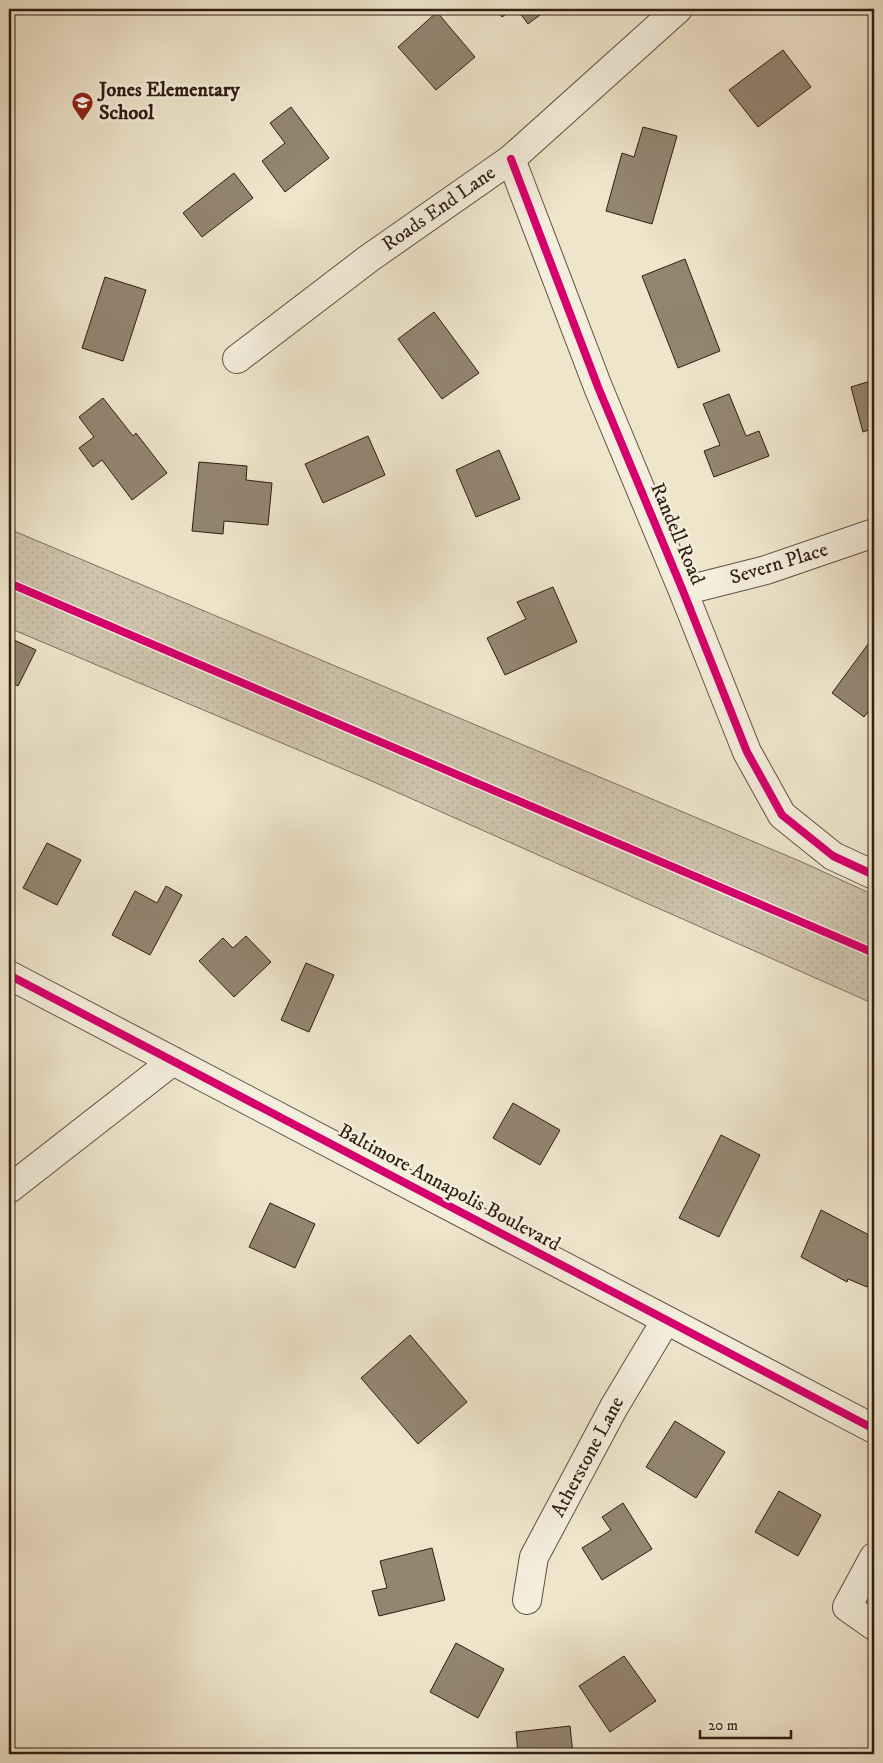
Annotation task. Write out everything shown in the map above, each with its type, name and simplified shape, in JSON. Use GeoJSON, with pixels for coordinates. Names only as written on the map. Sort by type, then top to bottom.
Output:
{"type":"FeatureCollection","features":[{"type":"Feature","properties":{"kind":"street","name":"Roads End Lane"},"geometry":{"type":"LineString","coordinates":[[237,359],[368,259],[511,159],[678,9]]}},
{"type":"Feature","properties":{"kind":"street","name":"Randell Road"},"geometry":{"type":"LineString","coordinates":[[511,159],[598,387],[683,591],[747,752],[782,815],[833,856],[874,875]]}},
{"type":"Feature","properties":{"kind":"street","name":"Severn Place"},"geometry":{"type":"LineString","coordinates":[[683,591],[766,570],[874,533]]}},
{"type":"Feature","properties":{"kind":"street","name":"Baltimore Annapolis Boulevard"},"geometry":{"type":"LineString","coordinates":[[9,975],[874,1429]]}},
{"type":"Feature","properties":{"kind":"street"},"geometry":{"type":"LineString","coordinates":[[9,1189],[173,1061]]}},
{"type":"Feature","properties":{"kind":"street","name":"Atherstone Lane"},"geometry":{"type":"LineString","coordinates":[[527,1600],[534,1556],[614,1407],[666,1320]]}},
{"type":"Feature","properties":{"kind":"street"},"geometry":{"type":"LineString","coordinates":[[874,1557],[846,1608],[874,1626]]}},
{"type":"Feature","properties":{"kind":"shaded area"},"geometry":{"type":"Polygon","coordinates":[[[9,529],[802,862],[874,895],[874,1004],[367,779],[9,628],[9,529]]]}},
{"type":"Feature","properties":{"kind":"building"},"geometry":{"type":"Polygon","coordinates":[[[496,9],[513,9],[502,17],[496,9]]]}},
{"type":"Feature","properties":{"kind":"building"},"geometry":{"type":"Polygon","coordinates":[[[517,9],[548,9],[528,24],[517,9]]]}},
{"type":"Feature","properties":{"kind":"building"},"geometry":{"type":"Polygon","coordinates":[[[867,9],[874,9],[873,16],[867,9]]]}},
{"type":"Feature","properties":{"kind":"building"},"geometry":{"type":"Polygon","coordinates":[[[437,12],[475,57],[436,90],[398,47],[437,12]]]}},
{"type":"Feature","properties":{"kind":"building"},"geometry":{"type":"Polygon","coordinates":[[[783,50],[811,87],[758,127],[729,90],[783,50]]]}},
{"type":"Feature","properties":{"kind":"building"},"geometry":{"type":"Polygon","coordinates":[[[291,107],[329,158],[285,192],[262,161],[285,143],[270,123],[291,107]]]}},
{"type":"Feature","properties":{"kind":"building"},"geometry":{"type":"Polygon","coordinates":[[[643,127],[677,136],[652,224],[606,211],[622,153],[634,157],[643,127]]]}},
{"type":"Feature","properties":{"kind":"building"},"geometry":{"type":"Polygon","coordinates":[[[234,173],[253,198],[202,237],[183,213],[234,173]]]}},
{"type":"Feature","properties":{"kind":"building"},"geometry":{"type":"Polygon","coordinates":[[[685,259],[720,351],[678,368],[642,276],[685,259]]]}},
{"type":"Feature","properties":{"kind":"building"},"geometry":{"type":"Polygon","coordinates":[[[105,277],[146,290],[123,361],[82,348],[105,277]]]}},
{"type":"Feature","properties":{"kind":"building"},"geometry":{"type":"Polygon","coordinates":[[[434,312],[479,373],[442,399],[398,339],[434,312]]]}},
{"type":"Feature","properties":{"kind":"building"},"geometry":{"type":"Polygon","coordinates":[[[874,380],[874,428],[863,432],[851,387],[874,380]]]}},
{"type":"Feature","properties":{"kind":"building"},"geometry":{"type":"Polygon","coordinates":[[[729,394],[746,436],[759,431],[769,456],[714,477],[704,451],[720,445],[703,404],[729,394]]]}},
{"type":"Feature","properties":{"kind":"building"},"geometry":{"type":"Polygon","coordinates":[[[103,398],[133,436],[136,433],[167,473],[132,500],[102,460],[93,467],[79,448],[94,437],[79,417],[103,398]]]}},
{"type":"Feature","properties":{"kind":"building"},"geometry":{"type":"Polygon","coordinates":[[[368,436],[385,475],[323,503],[305,464],[368,436]]]}},
{"type":"Feature","properties":{"kind":"building"},"geometry":{"type":"Polygon","coordinates":[[[499,450],[520,499],[476,517],[456,470],[499,450]]]}},
{"type":"Feature","properties":{"kind":"building"},"geometry":{"type":"Polygon","coordinates":[[[199,462],[247,466],[246,480],[272,483],[268,525],[224,521],[223,534],[192,531],[199,462]]]}},
{"type":"Feature","properties":{"kind":"building"},"geometry":{"type":"Polygon","coordinates":[[[553,587],[577,642],[505,675],[487,638],[526,619],[517,602],[553,587]]]}},
{"type":"Feature","properties":{"kind":"building"},"geometry":{"type":"Polygon","coordinates":[[[874,636],[874,704],[864,717],[832,693],[874,636]]]}},
{"type":"Feature","properties":{"kind":"building"},"geometry":{"type":"Polygon","coordinates":[[[14,640],[36,650],[18,686],[9,681],[9,650],[14,640]]]}},
{"type":"Feature","properties":{"kind":"building"},"geometry":{"type":"Polygon","coordinates":[[[47,843],[81,860],[57,905],[23,888],[47,843]]]}},
{"type":"Feature","properties":{"kind":"building"},"geometry":{"type":"Polygon","coordinates":[[[166,886],[182,895],[150,955],[112,935],[135,891],[157,903],[166,886]]]}},
{"type":"Feature","properties":{"kind":"building"},"geometry":{"type":"Polygon","coordinates":[[[246,936],[271,962],[234,997],[199,961],[223,938],[233,948],[246,936]]]}},
{"type":"Feature","properties":{"kind":"building"},"geometry":{"type":"Polygon","coordinates":[[[306,963],[334,975],[309,1032],[281,1020],[306,963]]]}},
{"type":"Feature","properties":{"kind":"building"},"geometry":{"type":"Polygon","coordinates":[[[513,1103],[560,1130],[540,1165],[493,1138],[513,1103]]]}},
{"type":"Feature","properties":{"kind":"building"},"geometry":{"type":"Polygon","coordinates":[[[721,1135],[760,1155],[719,1237],[679,1218],[721,1135]]]}},
{"type":"Feature","properties":{"kind":"building"},"geometry":{"type":"Polygon","coordinates":[[[270,1203],[315,1224],[295,1268],[249,1247],[270,1203]]]}},
{"type":"Feature","properties":{"kind":"building"},"geometry":{"type":"Polygon","coordinates":[[[821,1210],[869,1235],[868,1238],[874,1241],[874,1274],[867,1287],[848,1279],[847,1282],[801,1257],[821,1210]]]}},
{"type":"Feature","properties":{"kind":"building"},"geometry":{"type":"Polygon","coordinates":[[[410,1335],[467,1402],[418,1444],[361,1378],[410,1335]]]}},
{"type":"Feature","properties":{"kind":"building"},"geometry":{"type":"Polygon","coordinates":[[[675,1421],[725,1452],[696,1498],[646,1467],[675,1421]]]}},
{"type":"Feature","properties":{"kind":"building"},"geometry":{"type":"Polygon","coordinates":[[[779,1491],[821,1515],[798,1556],[755,1532],[779,1491]]]}},
{"type":"Feature","properties":{"kind":"building"},"geometry":{"type":"Polygon","coordinates":[[[623,1503],[652,1549],[602,1580],[582,1548],[611,1530],[602,1517],[623,1503]]]}},
{"type":"Feature","properties":{"kind":"building"},"geometry":{"type":"Polygon","coordinates":[[[432,1548],[445,1600],[379,1616],[372,1591],[387,1588],[380,1561],[432,1548]]]}},
{"type":"Feature","properties":{"kind":"building"},"geometry":{"type":"Polygon","coordinates":[[[456,1643],[504,1669],[478,1718],[430,1692],[456,1643]]]}},
{"type":"Feature","properties":{"kind":"building"},"geometry":{"type":"Polygon","coordinates":[[[624,1656],[656,1701],[610,1732],[579,1686],[624,1656]]]}},
{"type":"Feature","properties":{"kind":"building"},"geometry":{"type":"Polygon","coordinates":[[[570,1726],[573,1754],[518,1754],[516,1732],[570,1726]]]}},
{"type":"Feature","properties":{"kind":"cycle path"},"geometry":{"type":"LineString","coordinates":[[511,159],[598,387],[683,591],[747,752],[782,815],[833,856],[874,875]]}},
{"type":"Feature","properties":{"kind":"cycle path"},"geometry":{"type":"LineString","coordinates":[[9,583],[874,953]]}},
{"type":"Feature","properties":{"kind":"cycle path"},"geometry":{"type":"LineString","coordinates":[[9,975],[874,1429]]}},
{"type":"Feature","properties":{"kind":"place","name":"Jones Elementary School"},"geometry":{"type":"Point","coordinates":[83,121]}}]}
